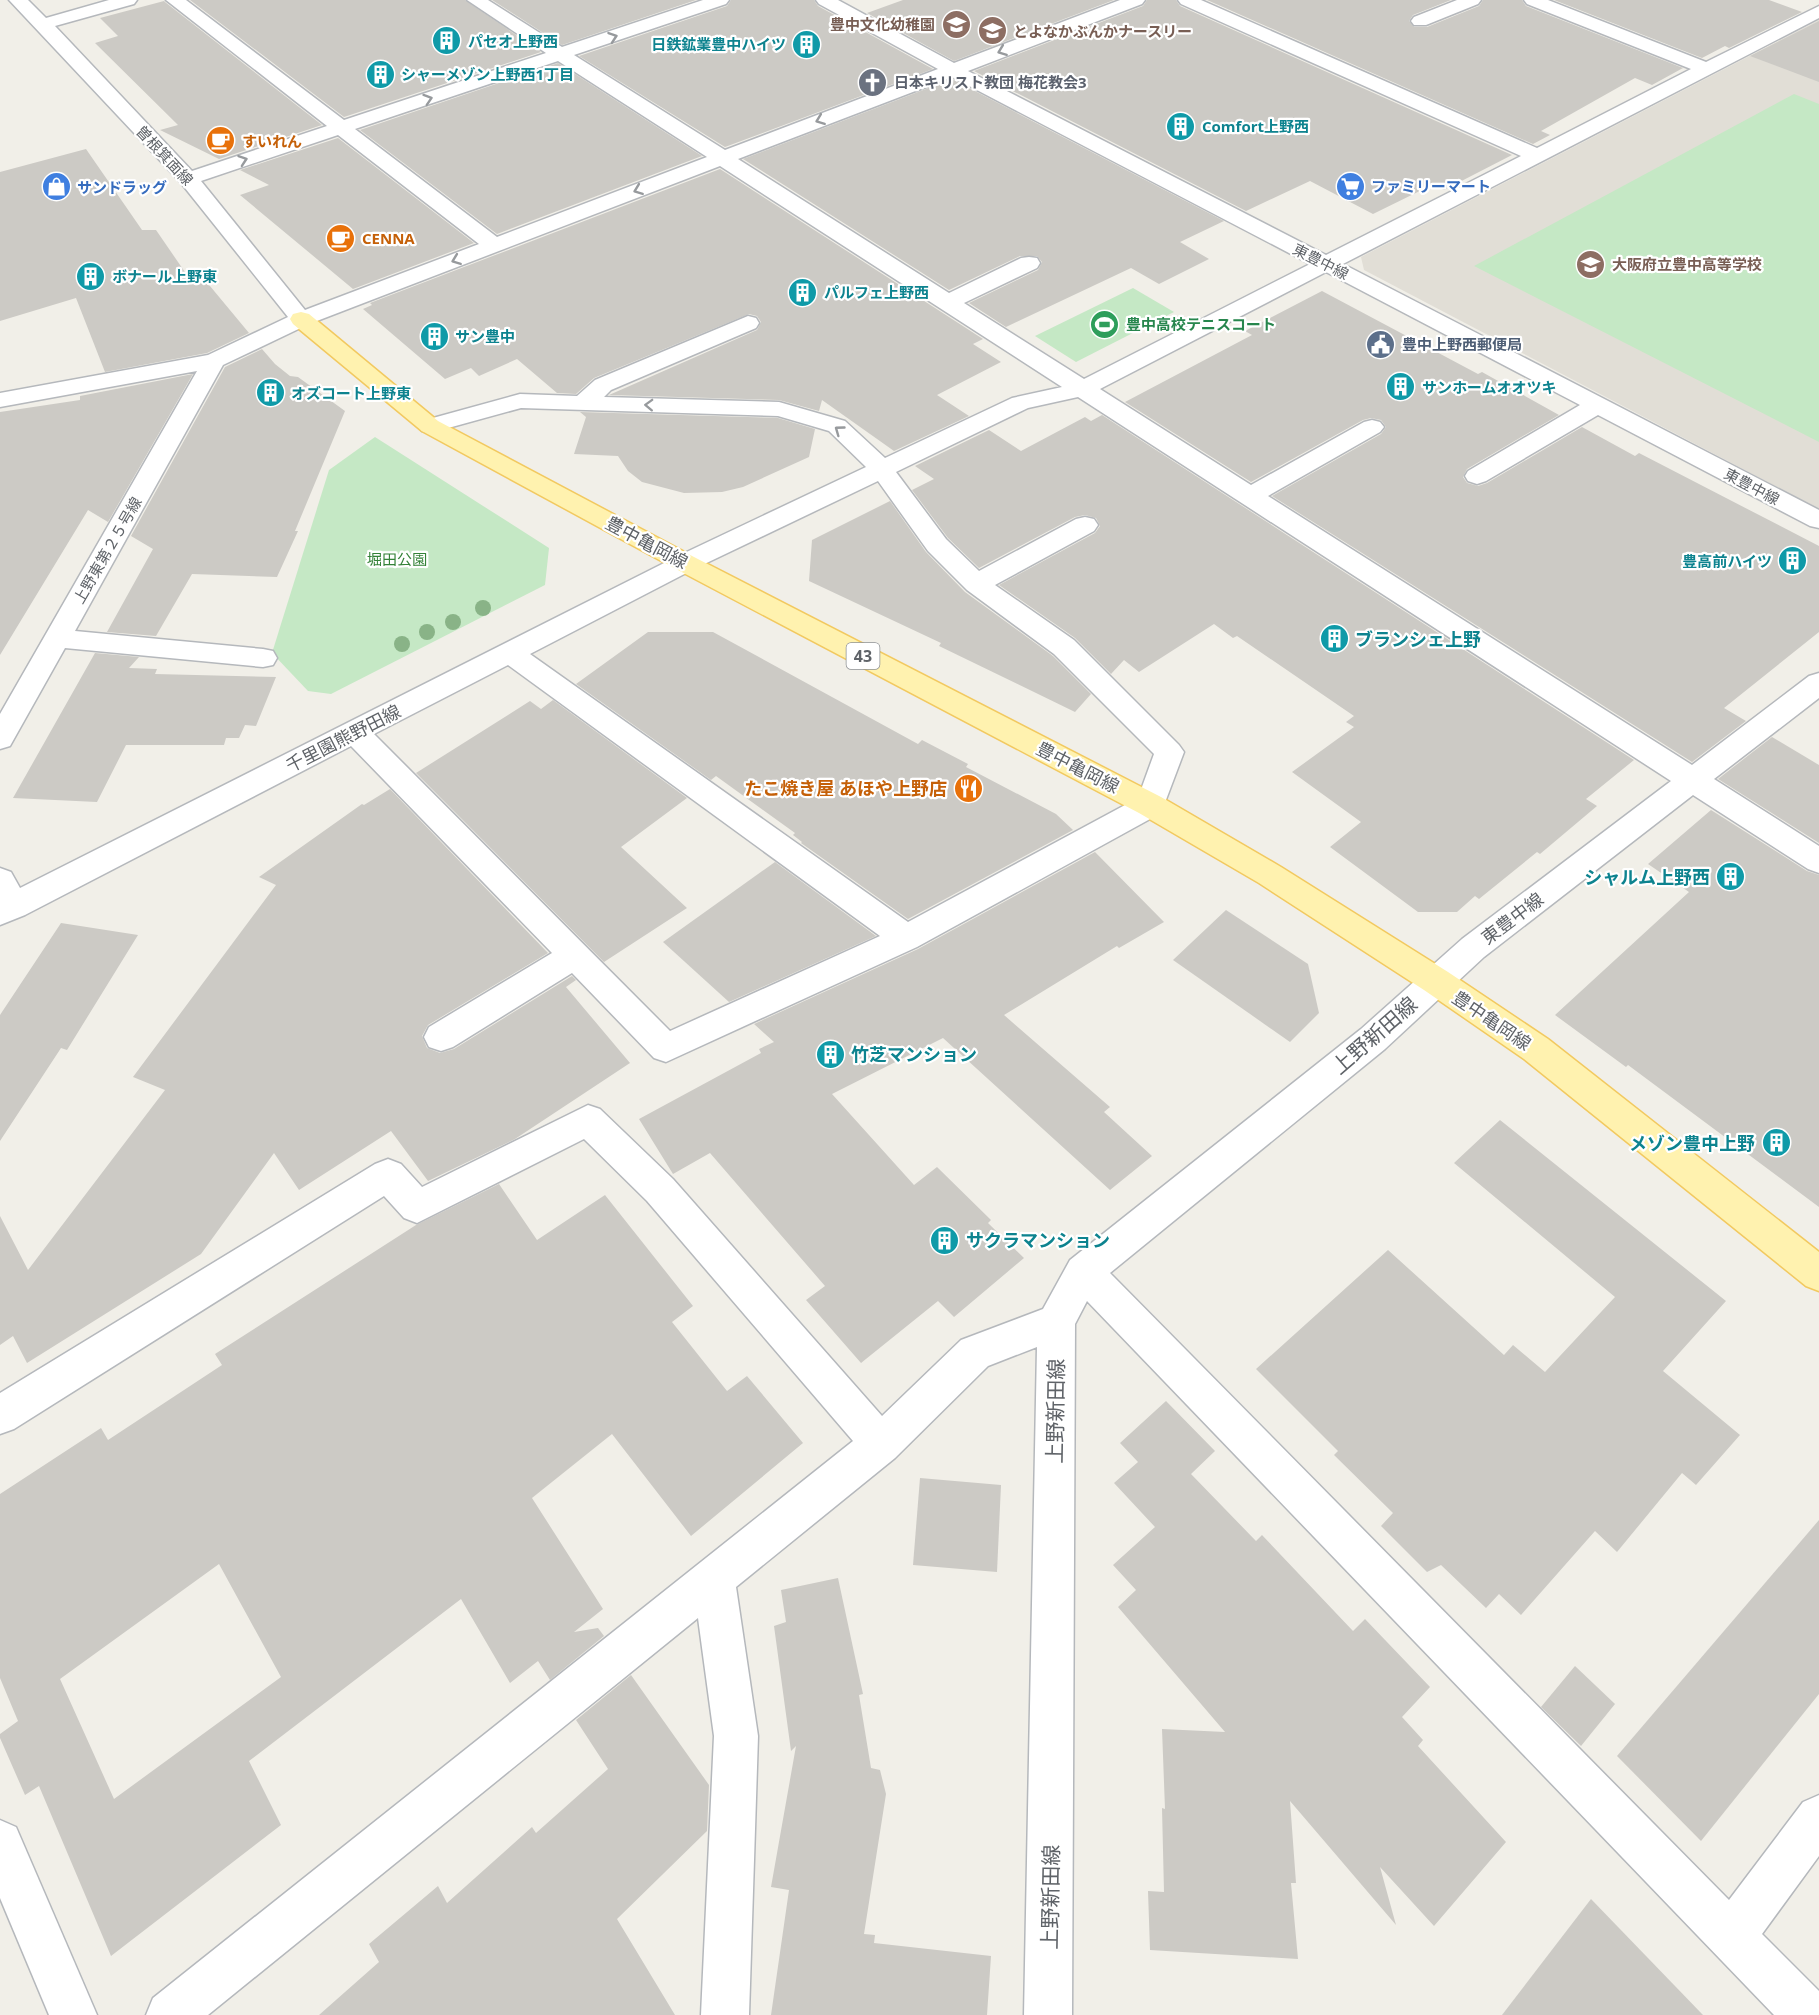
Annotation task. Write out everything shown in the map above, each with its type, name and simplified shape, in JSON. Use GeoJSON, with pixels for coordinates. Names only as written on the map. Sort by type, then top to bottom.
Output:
{"type":"FeatureCollection","features":[{"type":"Feature","properties":{"kind":"main road","name":"豊中亀岡線"},"geometry":{"type":"LineString","coordinates":[[301,319],[430,426],[685,563],[1150,805],[1270,875],[1436,981],[1536,1049],[1819,1274]]}},
{"type":"Feature","properties":{"kind":"street","name":"曽根箕面線"},"geometry":{"type":"LineString","coordinates":[[18,0],[188,179],[301,319]]}},
{"type":"Feature","properties":{"kind":"street"},"geometry":{"type":"LineString","coordinates":[[43,24],[128,0]]}},
{"type":"Feature","properties":{"kind":"street"},"geometry":{"type":"LineString","coordinates":[[175,0],[494,245]]}},
{"type":"Feature","properties":{"kind":"street"},"geometry":{"type":"LineString","coordinates":[[476,0],[1819,861]]}},
{"type":"Feature","properties":{"kind":"street"},"geometry":{"type":"LineString","coordinates":[[188,179],[720,0]]}},
{"type":"Feature","properties":{"kind":"street","name":"東豊中線"},"geometry":{"type":"LineString","coordinates":[[825,0],[953,70],[1819,520]]}},
{"type":"Feature","properties":{"kind":"street"},"geometry":{"type":"LineString","coordinates":[[0,400],[214,361],[301,319],[1136,0]]}},
{"type":"Feature","properties":{"kind":"street"},"geometry":{"type":"LineString","coordinates":[[1187,0],[1538,156]]}},
{"type":"Feature","properties":{"kind":"street"},"geometry":{"type":"LineString","coordinates":[[1420,21],[1472,0]]}},
{"type":"Feature","properties":{"kind":"street"},"geometry":{"type":"LineString","coordinates":[[1533,0],[1707,69]]}},
{"type":"Feature","properties":{"kind":"street"},"geometry":{"type":"LineString","coordinates":[[1798,4],[1818,11]]}},
{"type":"Feature","properties":{"kind":"street","name":"千里園熊野田線"},"geometry":{"type":"LineString","coordinates":[[5,899],[355,732],[685,563],[1020,403],[1082,389],[1328,265],[1818,11]]}},
{"type":"Feature","properties":{"kind":"street"},"geometry":{"type":"LineString","coordinates":[[948,302],[1029,263]]}},
{"type":"Feature","properties":{"kind":"street"},"geometry":{"type":"LineString","coordinates":[[583,403],[603,385],[748,322]]}},
{"type":"Feature","properties":{"kind":"street","name":"上野東第２５号線"},"geometry":{"type":"LineString","coordinates":[[0,739],[214,361]]}},
{"type":"Feature","properties":{"kind":"street"},"geometry":{"type":"LineString","coordinates":[[355,732],[666,1048],[906,938],[1150,805],[1169,752],[1064,647],[976,584],[937,545],[882,469],[837,426],[779,409],[520,401],[430,426]]}},
{"type":"Feature","properties":{"kind":"street"},"geometry":{"type":"LineString","coordinates":[[1477,476],[1597,405]]}},
{"type":"Feature","properties":{"kind":"street"},"geometry":{"type":"LineString","coordinates":[[1250,496],[1372,427]]}},
{"type":"Feature","properties":{"kind":"street"},"geometry":{"type":"LineString","coordinates":[[976,584],[1085,525]]}},
{"type":"Feature","properties":{"kind":"street"},"geometry":{"type":"LineString","coordinates":[[57,638],[263,658]]}},
{"type":"Feature","properties":{"kind":"street"},"geometry":{"type":"LineString","coordinates":[[510,653],[906,938]]}},
{"type":"Feature","properties":{"kind":"street","name":"東豊中線"},"geometry":{"type":"LineString","coordinates":[[1436,981],[1482,941],[1819,683]]}},
{"type":"Feature","properties":{"kind":"street"},"geometry":{"type":"LineString","coordinates":[[441,1037],[574,956]]}},
{"type":"Feature","properties":{"kind":"street","name":"上野新田線"},"geometry":{"type":"LineString","coordinates":[[1048,2015],[1056,1322],[1083,1272],[1373,1039],[1436,981]]}},
{"type":"Feature","properties":{"kind":"street"},"geometry":{"type":"LineString","coordinates":[[0,1415],[388,1175],[417,1208],[588,1120],[660,1190],[881,1444]]}},
{"type":"Feature","properties":{"kind":"street"},"geometry":{"type":"LineString","coordinates":[[1083,1272],[1808,2015]]}},
{"type":"Feature","properties":{"kind":"street"},"geometry":{"type":"LineString","coordinates":[[170,2015],[881,1444],[975,1353],[1056,1322]]}},
{"type":"Feature","properties":{"kind":"street"},"geometry":{"type":"LineString","coordinates":[[714,1579],[736,1736],[724,2015]]}},
{"type":"Feature","properties":{"kind":"street"},"geometry":{"type":"LineString","coordinates":[[1731,1936],[1819,1818]]}},
{"type":"Feature","properties":{"kind":"street"},"geometry":{"type":"LineString","coordinates":[[0,1843],[73,2015]]}},
{"type":"Feature","properties":{"kind":"shaded area","name":"大阪府立豊中高等学校"},"geometry":{"type":"Polygon","coordinates":[[[1819,20],[1819,509],[1364,270],[1361,257],[1819,20]]]}},
{"type":"Feature","properties":{"kind":"green space"},"geometry":{"type":"Polygon","coordinates":[[[1794,94],[1819,104],[1819,442],[1474,266],[1794,94]]]}},
{"type":"Feature","properties":{"kind":"green space","name":"豊中高校テニスコート"},"geometry":{"type":"Polygon","coordinates":[[[1133,288],[1174,312],[1076,362],[1035,336],[1133,288]]]}},
{"type":"Feature","properties":{"kind":"green space","name":"堀田公園"},"geometry":{"type":"Polygon","coordinates":[[[375,437],[549,548],[545,585],[331,694],[308,691],[272,653],[329,470],[375,437]]]}},
{"type":"Feature","properties":{"kind":"building"},"geometry":{"type":"Polygon","coordinates":[[[190,0],[465,0],[541,52],[344,117],[190,0]]]}},
{"type":"Feature","properties":{"kind":"building"},"geometry":{"type":"Polygon","coordinates":[[[492,0],[696,0],[562,45],[492,0]]]}},
{"type":"Feature","properties":{"kind":"building"},"geometry":{"type":"Polygon","coordinates":[[[731,0],[814,0],[818,6],[933,69],[725,147],[579,56],[727,6],[731,0]]]}},
{"type":"Feature","properties":{"kind":"building"},"geometry":{"type":"Polygon","coordinates":[[[903,0],[1114,0],[954,61],[867,13],[903,0]]]}},
{"type":"Feature","properties":{"kind":"building"},"geometry":{"type":"Polygon","coordinates":[[[1147,0],[1176,0],[1180,6],[1512,155],[1444,190],[1432,185],[1373,214],[1310,181],[1246,211],[974,71],[1143,6],[1147,0]]]}},
{"type":"Feature","properties":{"kind":"building"},"geometry":{"type":"Polygon","coordinates":[[[1207,0],[1451,0],[1413,15],[1409,21],[1414,27],[1427,27],[1479,6],[1483,0],[1522,0],[1526,6],[1683,68],[1652,85],[1635,78],[1541,131],[1550,135],[1533,144],[1207,0]]]}},
{"type":"Feature","properties":{"kind":"building"},"geometry":{"type":"Polygon","coordinates":[[[1554,0],[1769,0],[1802,12],[1729,48],[1725,46],[1702,58],[1554,0]]]}},
{"type":"Feature","properties":{"kind":"building"},"geometry":{"type":"Polygon","coordinates":[[[164,1],[322,125],[219,159],[160,130],[178,125],[95,43],[118,36],[100,18],[164,1]]]}},
{"type":"Feature","properties":{"kind":"building"},"geometry":{"type":"Polygon","coordinates":[[[1819,21],[1819,82],[1750,56],[1819,21]]]}},
{"type":"Feature","properties":{"kind":"building"},"geometry":{"type":"Polygon","coordinates":[[[558,63],[702,156],[497,234],[360,130],[558,63]]]}},
{"type":"Feature","properties":{"kind":"building"},"geometry":{"type":"Polygon","coordinates":[[[952,79],[1224,221],[1180,242],[1209,259],[1159,284],[1131,268],[1006,327],[969,303],[1038,270],[1042,262],[1037,256],[1020,256],[949,290],[743,159],[952,79]]]}},
{"type":"Feature","properties":{"kind":"building"},"geometry":{"type":"Polygon","coordinates":[[[338,138],[474,243],[353,289],[240,195],[269,185],[240,170],[338,138]]]}},
{"type":"Feature","properties":{"kind":"building"},"geometry":{"type":"Polygon","coordinates":[[[86,149],[142,230],[156,230],[189,278],[200,274],[249,333],[207,353],[105,372],[76,298],[0,321],[0,172],[86,149]]]}},
{"type":"Feature","properties":{"kind":"building"},"geometry":{"type":"Polygon","coordinates":[[[720,169],[983,339],[973,344],[1001,362],[937,395],[969,416],[894,451],[822,400],[819,411],[779,400],[609,395],[757,330],[761,322],[757,316],[749,314],[594,378],[576,394],[557,393],[517,359],[479,376],[471,368],[445,379],[363,309],[372,305],[370,303],[720,169]]]}},
{"type":"Feature","properties":{"kind":"building"},"geometry":{"type":"Polygon","coordinates":[[[1322,291],[1478,374],[1482,372],[1559,415],[1467,469],[1463,477],[1467,483],[1478,486],[1487,483],[1582,427],[1635,456],[1639,453],[1819,546],[1819,632],[1724,708],[1746,721],[1692,762],[1272,496],[1381,434],[1386,427],[1381,420],[1371,418],[1363,420],[1251,482],[1125,402],[1252,335],[1245,331],[1322,291]]]}},
{"type":"Feature","properties":{"kind":"building"},"geometry":{"type":"Polygon","coordinates":[[[262,349],[290,376],[298,377],[345,411],[295,531],[298,531],[277,577],[192,574],[156,636],[107,632],[153,549],[131,536],[225,367],[262,349]]]}},
{"type":"Feature","properties":{"kind":"building"},"geometry":{"type":"Polygon","coordinates":[[[193,374],[108,522],[88,510],[0,655],[0,412],[80,400],[80,396],[193,374]]]}},
{"type":"Feature","properties":{"kind":"building"},"geometry":{"type":"Polygon","coordinates":[[[580,412],[778,418],[815,429],[809,457],[743,487],[722,492],[684,493],[642,482],[628,471],[618,456],[574,454],[586,417],[580,412]]]}},
{"type":"Feature","properties":{"kind":"building"},"geometry":{"type":"Polygon","coordinates":[[[1102,415],[1634,760],[1586,799],[1597,806],[1540,854],[1537,852],[1479,899],[1475,896],[1457,912],[1418,912],[1330,847],[1361,822],[1292,772],[1354,727],[1346,722],[1354,716],[1237,636],[1233,638],[1214,624],[1139,672],[1124,660],[1111,674],[1075,638],[999,585],[1095,533],[1100,526],[1096,518],[1085,515],[1075,517],[979,568],[948,538],[912,490],[934,479],[915,466],[989,430],[1021,451],[1085,417],[1091,421],[1102,415]]]}},
{"type":"Feature","properties":{"kind":"building"},"geometry":{"type":"Polygon","coordinates":[[[890,501],[926,552],[965,592],[1053,656],[1091,694],[1075,712],[939,646],[941,643],[809,581],[812,540],[890,501]]]}},
{"type":"Feature","properties":{"kind":"building"},"geometry":{"type":"Polygon","coordinates":[[[648,632],[713,632],[918,744],[922,740],[968,764],[966,767],[1056,814],[1073,830],[908,919],[801,843],[793,835],[795,833],[716,776],[711,780],[576,684],[648,632]]]}},
{"type":"Feature","properties":{"kind":"building"},"geometry":{"type":"Polygon","coordinates":[[[95,653],[139,657],[129,668],[157,669],[155,674],[276,677],[256,726],[245,725],[239,738],[226,738],[224,745],[126,745],[97,802],[13,798],[95,653]]]}},
{"type":"Feature","properties":{"kind":"building"},"geometry":{"type":"Polygon","coordinates":[[[553,700],[687,798],[621,847],[687,908],[604,962],[416,773],[530,701],[541,709],[553,700]]]}},
{"type":"Feature","properties":{"kind":"building"},"geometry":{"type":"Polygon","coordinates":[[[1772,737],[1819,765],[1819,843],[1718,779],[1772,737]]]}},
{"type":"Feature","properties":{"kind":"building"},"geometry":{"type":"Polygon","coordinates":[[[390,789],[548,953],[428,1025],[422,1036],[427,1048],[440,1053],[454,1049],[572,976],[576,980],[566,987],[630,1063],[515,1139],[428,1181],[391,1131],[299,1190],[274,1153],[201,1254],[27,1363],[13,1336],[0,1345],[0,1216],[28,1270],[165,1090],[133,1077],[276,885],[259,877],[362,804],[364,805],[390,789]]]}},
{"type":"Feature","properties":{"kind":"building"},"geometry":{"type":"Polygon","coordinates":[[[1711,810],[1807,871],[1819,875],[1819,1207],[1628,1065],[1626,1067],[1555,1015],[1689,892],[1648,864],[1711,810]]]}},
{"type":"Feature","properties":{"kind":"building"},"geometry":{"type":"Polygon","coordinates":[[[1095,852],[1164,922],[1119,948],[1117,946],[1004,1015],[1110,1107],[1104,1112],[1152,1156],[1110,1190],[943,1038],[832,1094],[914,1185],[937,1167],[991,1220],[988,1223],[1024,1258],[954,1317],[938,1301],[861,1363],[806,1300],[825,1286],[710,1153],[673,1174],[639,1119],[761,1053],[759,1049],[774,1042],[754,1024],[918,949],[1095,852]]]}},
{"type":"Feature","properties":{"kind":"building"},"geometry":{"type":"Polygon","coordinates":[[[775,862],[876,936],[729,1002],[663,942],[775,862]]]}},
{"type":"Feature","properties":{"kind":"building"},"geometry":{"type":"Polygon","coordinates":[[[1226,910],[1308,964],[1319,1013],[1290,1042],[1173,960],[1226,910]]]}},
{"type":"Feature","properties":{"kind":"building"},"geometry":{"type":"Polygon","coordinates":[[[61,923],[138,935],[67,1050],[61,1048],[0,1141],[0,1015],[61,923]]]}},
{"type":"Feature","properties":{"kind":"building"},"geometry":{"type":"Polygon","coordinates":[[[1500,1120],[1726,1301],[1663,1371],[1740,1435],[1696,1485],[1682,1473],[1617,1552],[1595,1531],[1521,1615],[1499,1594],[1486,1608],[1441,1565],[1427,1572],[1381,1526],[1393,1513],[1334,1455],[1338,1451],[1256,1369],[1388,1250],[1504,1355],[1513,1345],[1545,1372],[1615,1297],[1454,1163],[1500,1120]]]}},
{"type":"Feature","properties":{"kind":"building"},"geometry":{"type":"Polygon","coordinates":[[[499,1184],[537,1240],[605,1195],[693,1306],[672,1322],[727,1391],[747,1376],[803,1443],[691,1536],[612,1434],[532,1498],[603,1609],[574,1632],[598,1628],[604,1636],[550,1680],[538,1661],[510,1683],[461,1599],[249,1761],[281,1825],[111,1956],[39,1786],[25,1795],[0,1738],[0,1734],[18,1721],[0,1678],[0,1494],[101,1428],[108,1440],[222,1365],[215,1354],[416,1225],[499,1184]],[[219,1564],[60,1679],[114,1799],[281,1677],[219,1564]]]}},
{"type":"Feature","properties":{"kind":"building"},"geometry":{"type":"Polygon","coordinates":[[[1166,1401],[1215,1451],[1191,1474],[1256,1541],[1262,1535],[1353,1631],[1365,1619],[1430,1687],[1402,1717],[1423,1740],[1418,1746],[1506,1842],[1434,1926],[1380,1867],[1396,1925],[1290,1801],[1296,1883],[1291,1883],[1298,1959],[1150,1950],[1148,1891],[1164,1892],[1162,1808],[1165,1809],[1162,1729],[1225,1732],[1118,1607],[1136,1590],[1113,1565],[1155,1527],[1114,1483],[1138,1462],[1120,1443],[1166,1401]]]}},
{"type":"Feature","properties":{"kind":"building"},"geometry":{"type":"Polygon","coordinates":[[[920,1478],[1001,1485],[997,1572],[913,1565],[920,1478]]]}},
{"type":"Feature","properties":{"kind":"building"},"geometry":{"type":"Polygon","coordinates":[[[1819,1520],[1819,1694],[1701,1841],[1617,1756],[1819,1520]]]}},
{"type":"Feature","properties":{"kind":"building"},"geometry":{"type":"Polygon","coordinates":[[[838,1578],[863,1694],[859,1695],[871,1768],[880,1770],[886,1794],[864,1934],[875,1935],[874,1943],[991,1956],[987,2015],[771,2015],[789,1890],[771,1887],[796,1746],[791,1751],[774,1626],[786,1622],[781,1590],[838,1578]]]}},
{"type":"Feature","properties":{"kind":"building"},"geometry":{"type":"Polygon","coordinates":[[[1575,1666],[1615,1704],[1581,1746],[1541,1707],[1575,1666]]]}},
{"type":"Feature","properties":{"kind":"building"},"geometry":{"type":"Polygon","coordinates":[[[631,1675],[709,1785],[707,1831],[617,1919],[675,2015],[319,2015],[379,1962],[369,1944],[438,1886],[447,1903],[532,1827],[536,1833],[608,1769],[576,1720],[631,1675]]]}},
{"type":"Feature","properties":{"kind":"building"},"geometry":{"type":"Polygon","coordinates":[[[1591,1899],[1703,2015],[1502,2015],[1591,1899]]]}},
{"type":"Feature","properties":{"kind":"place","name":"豊中文化幼稚園"},"geometry":{"type":"Point","coordinates":[956,24]}},
{"type":"Feature","properties":{"kind":"place","name":"とよなかぶんかナースリー"},"geometry":{"type":"Point","coordinates":[992,31]}},
{"type":"Feature","properties":{"kind":"place","name":"パセオ上野西"},"geometry":{"type":"Point","coordinates":[447,41]}},
{"type":"Feature","properties":{"kind":"place","name":"日鉄鉱業豊中ハイツ"},"geometry":{"type":"Point","coordinates":[807,44]}},
{"type":"Feature","properties":{"kind":"place","name":"シャーメゾン上野西1丁目"},"geometry":{"type":"Point","coordinates":[380,74]}},
{"type":"Feature","properties":{"kind":"place","name":"日本キリスト教団 梅花教会3"},"geometry":{"type":"Point","coordinates":[873,82]}},
{"type":"Feature","properties":{"kind":"place","name":"Comfort上野西"},"geometry":{"type":"Point","coordinates":[1181,126]}},
{"type":"Feature","properties":{"kind":"place","name":"すいれん"},"geometry":{"type":"Point","coordinates":[221,141]}},
{"type":"Feature","properties":{"kind":"place","name":"ファミリーマート"},"geometry":{"type":"Point","coordinates":[1350,186]}},
{"type":"Feature","properties":{"kind":"place","name":"サンドラッグ"},"geometry":{"type":"Point","coordinates":[56,187]}},
{"type":"Feature","properties":{"kind":"place","name":"CENNA"},"geometry":{"type":"Point","coordinates":[341,238]}},
{"type":"Feature","properties":{"kind":"place","name":"大阪府立豊中高等学校"},"geometry":{"type":"Point","coordinates":[1591,264]}},
{"type":"Feature","properties":{"kind":"place","name":"ボナール上野東"},"geometry":{"type":"Point","coordinates":[91,276]}},
{"type":"Feature","properties":{"kind":"place","name":"パルフェ上野西"},"geometry":{"type":"Point","coordinates":[803,292]}},
{"type":"Feature","properties":{"kind":"place","name":"豊中高校テニスコート"},"geometry":{"type":"Point","coordinates":[1105,324]}},
{"type":"Feature","properties":{"kind":"place","name":"サン豊中"},"geometry":{"type":"Point","coordinates":[434,336]}},
{"type":"Feature","properties":{"kind":"place","name":"豊中上野西郵便局"},"geometry":{"type":"Point","coordinates":[1381,344]}},
{"type":"Feature","properties":{"kind":"place","name":"サンホームオオツキ"},"geometry":{"type":"Point","coordinates":[1401,387]}},
{"type":"Feature","properties":{"kind":"place","name":"オズコート上野東"},"geometry":{"type":"Point","coordinates":[270,393]}},
{"type":"Feature","properties":{"kind":"place","name":"豊高前ハイツ"},"geometry":{"type":"Point","coordinates":[1793,561]}},
{"type":"Feature","properties":{"kind":"place","name":"ブランシェ上野"},"geometry":{"type":"Point","coordinates":[1334,639]}},
{"type":"Feature","properties":{"kind":"place","name":"たこ焼き屋 あほや上野店"},"geometry":{"type":"Point","coordinates":[968,788]}},
{"type":"Feature","properties":{"kind":"place","name":"シャルム上野西"},"geometry":{"type":"Point","coordinates":[1731,877]}},
{"type":"Feature","properties":{"kind":"place","name":"竹芝マンション"},"geometry":{"type":"Point","coordinates":[830,1054]}},
{"type":"Feature","properties":{"kind":"place","name":"メゾン豊中上野"},"geometry":{"type":"Point","coordinates":[1776,1143]}},
{"type":"Feature","properties":{"kind":"place","name":"サクラマンション"},"geometry":{"type":"Point","coordinates":[945,1240]}}]}
